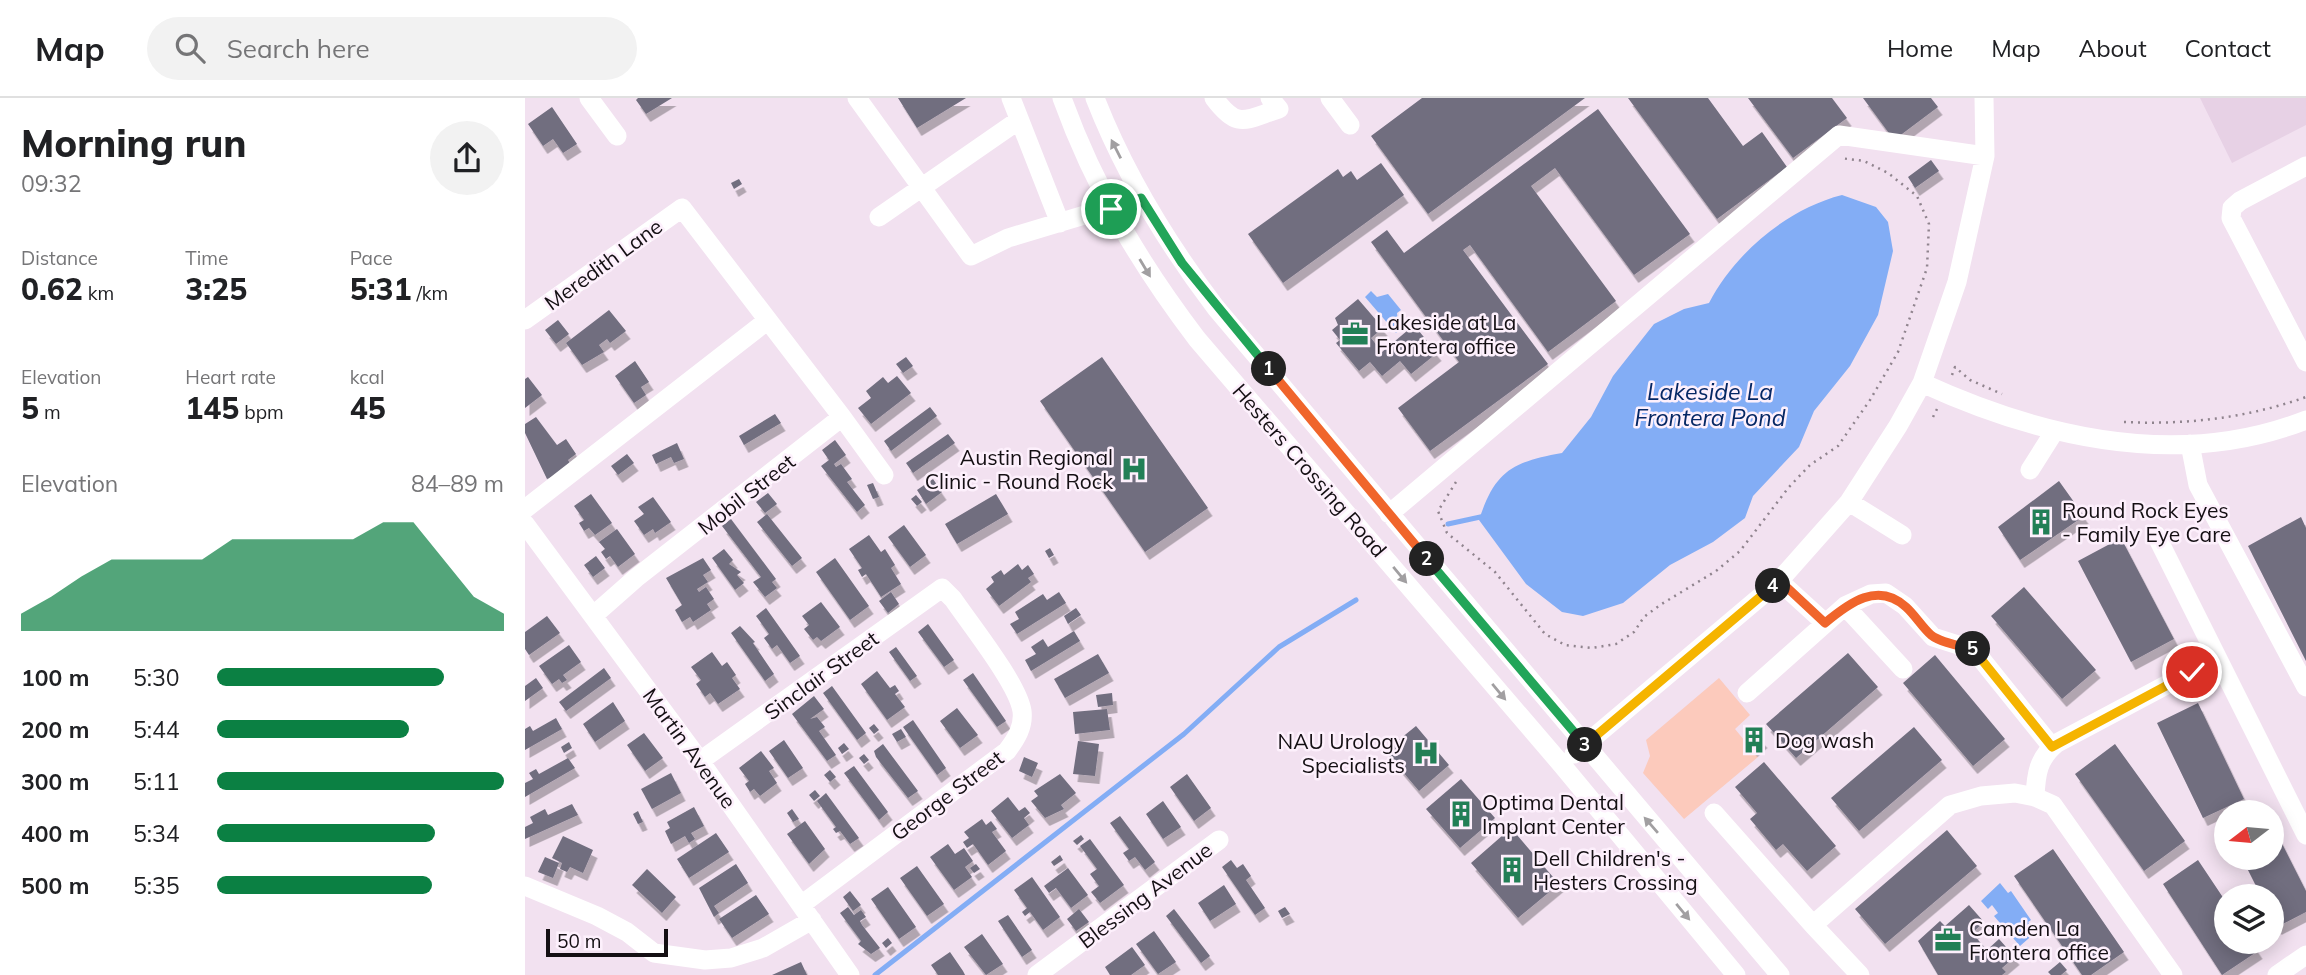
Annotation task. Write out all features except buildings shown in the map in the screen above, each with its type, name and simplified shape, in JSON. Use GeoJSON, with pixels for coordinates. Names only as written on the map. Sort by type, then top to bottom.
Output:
{"type":"FeatureCollection","features":[{"type":"Feature","properties":{"kind":"street"},"geometry":{"type":"LineString","coordinates":[[589,98],[617,136]]}},
{"type":"Feature","properties":{"kind":"street"},"geometry":{"type":"LineString","coordinates":[[857,98],[971,256],[1008,238],[1141,198]]}},
{"type":"Feature","properties":{"kind":"street"},"geometry":{"type":"LineString","coordinates":[[1011,98],[1060,223]]}},
{"type":"Feature","properties":{"kind":"street","name":"Hesters Crossing Road"},"geometry":{"type":"LineString","coordinates":[[1062,98],[1111,209],[1150,277],[1197,339],[1562,765],[1736,975]]}},
{"type":"Feature","properties":{"kind":"street","name":"Hesters Crossing Road"},"geometry":{"type":"LineString","coordinates":[[1095,98],[1111,138],[1141,198],[1182,263],[1216,308],[1584,747],[1780,975]]}},
{"type":"Feature","properties":{"kind":"street"},"geometry":{"type":"LineString","coordinates":[[1214,98],[1228,117],[1243,121],[1279,109],[1270,98]]}},
{"type":"Feature","properties":{"kind":"street"},"geometry":{"type":"LineString","coordinates":[[1329,98],[1350,125]]}},
{"type":"Feature","properties":{"kind":"street"},"geometry":{"type":"LineString","coordinates":[[1562,765],[1779,580],[1849,502],[1922,383],[1957,282],[1985,156],[1984,98]]}},
{"type":"Feature","properties":{"kind":"street"},"geometry":{"type":"LineString","coordinates":[[879,217],[1019,120]]}},
{"type":"Feature","properties":{"kind":"street"},"geometry":{"type":"LineString","coordinates":[[1389,514],[1839,135],[1985,156]]}},
{"type":"Feature","properties":{"kind":"street"},"geometry":{"type":"LineString","coordinates":[[2306,166],[2240,201],[2232,208],[2231,218],[2306,362]]}},
{"type":"Feature","properties":{"kind":"street","name":"Meredith Lane"},"geometry":{"type":"LineString","coordinates":[[525,320],[682,208],[768,320]]}},
{"type":"Feature","properties":{"kind":"street"},"geometry":{"type":"LineString","coordinates":[[525,509],[768,320],[884,475]]}},
{"type":"Feature","properties":{"kind":"street"},"geometry":{"type":"LineString","coordinates":[[1922,383],[2011,419],[2099,442],[2190,444],[2245,437],[2306,421]]}},
{"type":"Feature","properties":{"kind":"street","name":"Mobil Street"},"geometry":{"type":"LineString","coordinates":[[594,615],[636,578],[842,417]]}},
{"type":"Feature","properties":{"kind":"street"},"geometry":{"type":"LineString","coordinates":[[2030,470],[2054,432]]}},
{"type":"Feature","properties":{"kind":"street"},"geometry":{"type":"LineString","coordinates":[[2190,444],[2199,485],[2306,687]]}},
{"type":"Feature","properties":{"kind":"street"},"geometry":{"type":"LineString","coordinates":[[1849,502],[1902,535]]}},
{"type":"Feature","properties":{"kind":"street","name":"Martin Avenue"},"geometry":{"type":"LineString","coordinates":[[525,524],[700,761],[850,975]]}},
{"type":"Feature","properties":{"kind":"street"},"geometry":{"type":"LineString","coordinates":[[2156,535],[2306,835]]}},
{"type":"Feature","properties":{"kind":"street"},"geometry":{"type":"LineString","coordinates":[[1779,580],[1825,623]]}},
{"type":"Feature","properties":{"kind":"street","name":"Sinclair Street"},"geometry":{"type":"LineString","coordinates":[[700,761],[942,588]]}},
{"type":"Feature","properties":{"kind":"street","name":"George Street"},"geometry":{"type":"LineString","coordinates":[[525,886],[597,916],[627,932],[654,953],[705,960],[731,958],[762,948],[1007,751],[1016,740],[1022,713],[1016,693],[953,598],[942,588]]}},
{"type":"Feature","properties":{"kind":"street"},"geometry":{"type":"LineString","coordinates":[[1747,694],[1845,606],[1871,594],[1886,593],[1905,606],[1933,637],[1974,650],[2052,747]]}},
{"type":"Feature","properties":{"kind":"street"},"geometry":{"type":"LineString","coordinates":[[1845,606],[1903,669]]}},
{"type":"Feature","properties":{"kind":"street"},"geometry":{"type":"LineString","coordinates":[[2035,797],[2036,773],[2044,754],[2052,747],[2217,658]]}},
{"type":"Feature","properties":{"kind":"street"},"geometry":{"type":"LineString","coordinates":[[1813,925],[1950,805],[1981,796],[2015,793],[2035,797],[2053,805],[2173,975]]}},
{"type":"Feature","properties":{"kind":"street"},"geometry":{"type":"LineString","coordinates":[[1714,813],[1860,975]]}},
{"type":"Feature","properties":{"kind":"street","name":"Blessing Avenue"},"geometry":{"type":"LineString","coordinates":[[1037,975],[1219,840]]}},
{"type":"Feature","properties":{"kind":"street"},"geometry":{"type":"LineString","coordinates":[[2277,975],[2306,955]]}},
{"type":"Feature","properties":{"kind":"path"},"geometry":{"type":"LineString","coordinates":[[1457,481],[1439,511],[1447,533],[1495,572],[1545,634],[1565,645],[1592,648],[1616,644],[1635,632],[1644,617],[1660,605],[1716,571],[1740,551],[1789,487],[1810,465],[1838,446],[1870,400],[1898,352],[1904,328],[1917,304],[1927,268],[1929,224],[1917,195],[1888,173],[1864,161],[1812,158]]}},
{"type":"Feature","properties":{"kind":"path"},"geometry":{"type":"LineString","coordinates":[[1952,375],[1955,367],[1970,380],[2010,397]]}},
{"type":"Feature","properties":{"kind":"path"},"geometry":{"type":"LineString","coordinates":[[2116,422],[2178,423],[2229,418],[2306,397]]}},
{"type":"Feature","properties":{"kind":"path"},"geometry":{"type":"LineString","coordinates":[[1933,416],[1937,409]]}},
{"type":"Feature","properties":{"kind":"shaded area"},"geometry":{"type":"Polygon","coordinates":[[[2200,98],[2306,98],[2306,125],[2232,163],[2200,98]]]}},
{"type":"Feature","properties":{"kind":"shaded area"},"geometry":{"type":"Polygon","coordinates":[[[1719,678],[1750,715],[1735,729],[1758,757],[1684,819],[1643,773],[1650,756],[1646,740],[1719,678]]]}},
{"type":"Feature","properties":{"kind":"water","name":"Lakeside La Frontera Pond"},"geometry":{"type":"Polygon","coordinates":[[[1842,195],[1876,207],[1888,222],[1893,251],[1878,315],[1850,366],[1814,411],[1799,447],[1753,496],[1745,518],[1713,542],[1670,565],[1623,603],[1583,616],[1562,612],[1526,584],[1479,520],[1492,490],[1499,480],[1518,465],[1562,453],[1591,417],[1613,376],[1654,324],[1684,309],[1709,303],[1733,267],[1765,236],[1802,211],[1842,195]]]}},
{"type":"Feature","properties":{"kind":"water"},"geometry":{"type":"Polygon","coordinates":[[[1371,291],[1377,297],[1388,294],[1401,310],[1397,313],[1398,322],[1403,328],[1396,333],[1365,297],[1371,291]]]}},
{"type":"Feature","properties":{"kind":"water"},"geometry":{"type":"Polygon","coordinates":[[[2000,883],[2008,893],[2011,891],[2031,920],[2028,922],[2035,933],[2020,946],[2013,938],[2017,934],[2010,927],[2006,930],[1994,916],[1998,913],[1992,905],[1988,909],[1981,901],[2000,883]]]}},
{"type":"Feature","properties":{"kind":"waterway"},"geometry":{"type":"LineString","coordinates":[[1448,524],[1485,516]]}},
{"type":"Feature","properties":{"kind":"waterway"},"geometry":{"type":"LineString","coordinates":[[875,975],[1184,734],[1279,647],[1356,600]]}},
{"type":"Feature","properties":{"kind":"place","name":"Lakeside at La Frontera office"},"geometry":{"type":"Point","coordinates":[1355,334]}},
{"type":"Feature","properties":{"kind":"place","name":"Austin Regional Clinic - Round Rock"},"geometry":{"type":"Point","coordinates":[1134,469]}},
{"type":"Feature","properties":{"kind":"place","name":"Round Rock Eyes - Family Eye Care"},"geometry":{"type":"Point","coordinates":[2041,522]}},
{"type":"Feature","properties":{"kind":"place","name":"Dog wash"},"geometry":{"type":"Point","coordinates":[1754,740]}},
{"type":"Feature","properties":{"kind":"place","name":"NAU Urology Specialists"},"geometry":{"type":"Point","coordinates":[1426,753]}},
{"type":"Feature","properties":{"kind":"place","name":"Optima Dental Implant Center"},"geometry":{"type":"Point","coordinates":[1461,814]}},
{"type":"Feature","properties":{"kind":"place","name":"Dell Children's - Hesters Crossing"},"geometry":{"type":"Point","coordinates":[1512,870]}},
{"type":"Feature","properties":{"kind":"place","name":"Camden La Frontera office"},"geometry":{"type":"Point","coordinates":[1948,940]}},
{"type":"Feature","properties":{"kind":"route"},"geometry":{"type":"LineString","coordinates":[[1111,209],[1141,198],[1182,263],[1216,308],[1584,747],[1779,580],[1825,623],[1845,606],[1871,594],[1886,593],[1905,606],[1933,637],[1974,650],[2052,747],[2192,672]]}}]}
